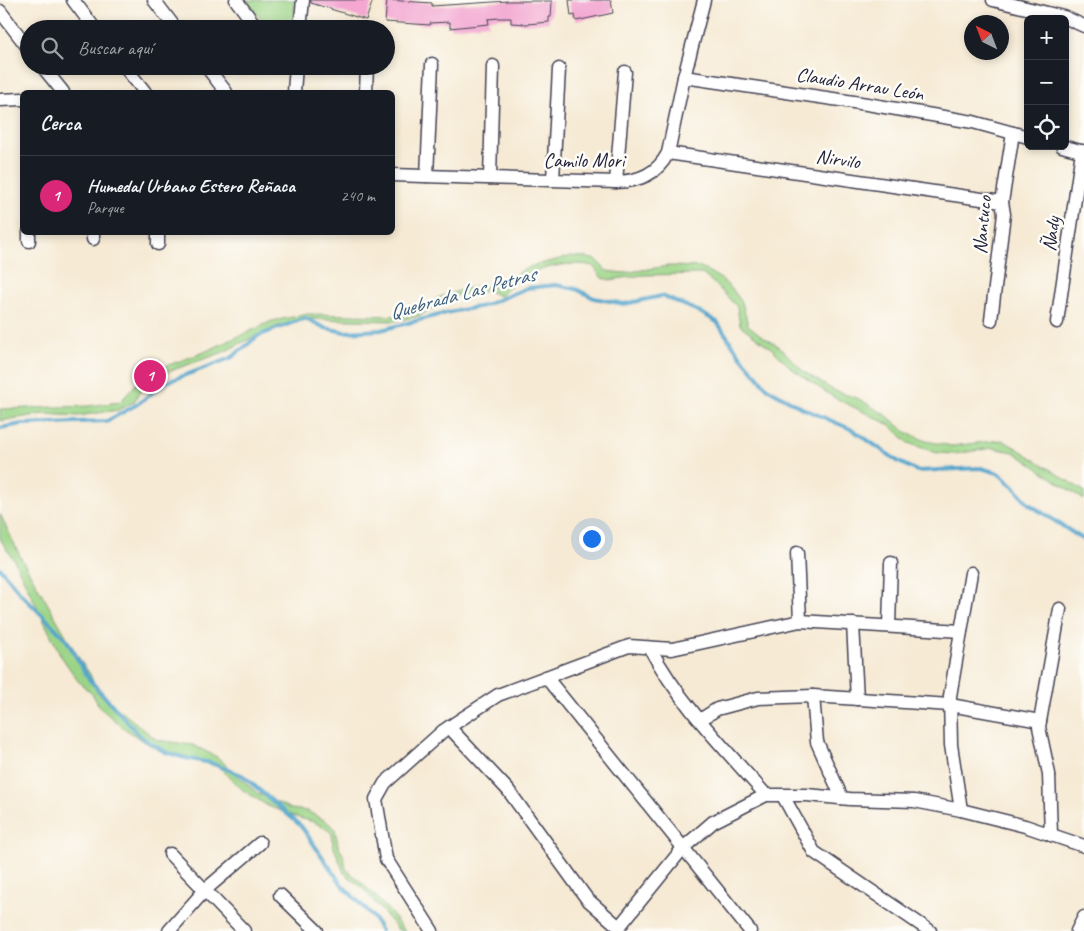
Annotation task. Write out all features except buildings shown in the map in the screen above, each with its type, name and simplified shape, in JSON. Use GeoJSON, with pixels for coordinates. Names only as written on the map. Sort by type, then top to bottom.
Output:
{"type":"FeatureCollection","features":[{"type":"Feature","properties":{"kind":"street"},"geometry":{"type":"LineString","coordinates":[[73,0],[88,20]]}},
{"type":"Feature","properties":{"kind":"street"},"geometry":{"type":"LineString","coordinates":[[154,0],[169,20]]}},
{"type":"Feature","properties":{"kind":"street"},"geometry":{"type":"LineString","coordinates":[[236,0],[251,20]]}},
{"type":"Feature","properties":{"kind":"street"},"geometry":{"type":"LineString","coordinates":[[301,20],[303,0]]}},
{"type":"Feature","properties":{"kind":"street","name":"Camilo Mori"},"geometry":{"type":"LineString","coordinates":[[395,175],[616,182],[651,174],[662,163],[668,153],[684,77],[704,0]]}},
{"type":"Feature","properties":{"kind":"street"},"geometry":{"type":"LineString","coordinates":[[993,0],[1064,17],[1084,26]]}},
{"type":"Feature","properties":{"kind":"street"},"geometry":{"type":"LineString","coordinates":[[0,11],[20,37]]}},
{"type":"Feature","properties":{"kind":"street"},"geometry":{"type":"LineString","coordinates":[[427,176],[432,64]]}},
{"type":"Feature","properties":{"kind":"street"},"geometry":{"type":"LineString","coordinates":[[490,178],[493,66]]}},
{"type":"Feature","properties":{"kind":"street"},"geometry":{"type":"LineString","coordinates":[[553,179],[559,69]]}},
{"type":"Feature","properties":{"kind":"street"},"geometry":{"type":"LineString","coordinates":[[616,182],[625,72]]}},
{"type":"Feature","properties":{"kind":"street"},"geometry":{"type":"LineString","coordinates":[[49,75],[61,90]]}},
{"type":"Feature","properties":{"kind":"street"},"geometry":{"type":"LineString","coordinates":[[131,75],[143,90]]}},
{"type":"Feature","properties":{"kind":"street"},"geometry":{"type":"LineString","coordinates":[[213,75],[224,90]]}},
{"type":"Feature","properties":{"kind":"street"},"geometry":{"type":"LineString","coordinates":[[293,75],[293,90]]}},
{"type":"Feature","properties":{"kind":"street"},"geometry":{"type":"LineString","coordinates":[[366,90],[367,75]]}},
{"type":"Feature","properties":{"kind":"street","name":"Claudio Arrau León"},"geometry":{"type":"LineString","coordinates":[[684,77],[877,105],[973,122],[1024,136]]}},
{"type":"Feature","properties":{"kind":"street"},"geometry":{"type":"LineString","coordinates":[[0,100],[20,99]]}},
{"type":"Feature","properties":{"kind":"street","name":"Nantuco"},"geometry":{"type":"LineString","coordinates":[[991,320],[1004,214],[1002,202],[1013,133]]}},
{"type":"Feature","properties":{"kind":"street"},"geometry":{"type":"LineString","coordinates":[[1069,148],[1083,152]]}},
{"type":"Feature","properties":{"kind":"street","name":"Ñady"},"geometry":{"type":"LineString","coordinates":[[1057,322],[1083,152]]}},
{"type":"Feature","properties":{"kind":"street","name":"Nirvilo"},"geometry":{"type":"LineString","coordinates":[[668,153],[1002,202]]}},
{"type":"Feature","properties":{"kind":"street"},"geometry":{"type":"LineString","coordinates":[[797,553],[800,621]]}},
{"type":"Feature","properties":{"kind":"street"},"geometry":{"type":"LineString","coordinates":[[888,626],[891,563]]}},
{"type":"Feature","properties":{"kind":"street"},"geometry":{"type":"LineString","coordinates":[[961,810],[951,745],[950,696],[971,573]]}},
{"type":"Feature","properties":{"kind":"street"},"geometry":{"type":"LineString","coordinates":[[1052,835],[1049,774],[1039,727],[1060,609]]}},
{"type":"Feature","properties":{"kind":"street"},"geometry":{"type":"LineString","coordinates":[[432,931],[386,859],[376,799],[385,783],[449,727],[498,695],[629,646],[672,650],[800,621],[961,631]]}},
{"type":"Feature","properties":{"kind":"street"},"geometry":{"type":"LineString","coordinates":[[853,624],[857,699]]}},
{"type":"Feature","properties":{"kind":"street"},"geometry":{"type":"LineString","coordinates":[[650,648],[662,671],[700,720],[766,795]]}},
{"type":"Feature","properties":{"kind":"street"},"geometry":{"type":"LineString","coordinates":[[546,678],[750,931]]}},
{"type":"Feature","properties":{"kind":"street"},"geometry":{"type":"LineString","coordinates":[[700,720],[717,709],[758,698],[813,696],[950,705],[1040,721]]}},
{"type":"Feature","properties":{"kind":"street"},"geometry":{"type":"LineString","coordinates":[[813,696],[817,742],[842,798]]}},
{"type":"Feature","properties":{"kind":"street"},"geometry":{"type":"LineString","coordinates":[[449,727],[508,790],[587,899],[620,929],[682,848],[714,822],[766,795],[807,795],[914,801],[961,810],[1025,826],[1084,846]]}},
{"type":"Feature","properties":{"kind":"street"},"geometry":{"type":"LineString","coordinates":[[783,796],[814,852],[930,931]]}},
{"type":"Feature","properties":{"kind":"street"},"geometry":{"type":"LineString","coordinates":[[169,931],[205,890],[260,843]]}},
{"type":"Feature","properties":{"kind":"street"},"geometry":{"type":"LineString","coordinates":[[170,854],[244,931]]}},
{"type":"Feature","properties":{"kind":"street"},"geometry":{"type":"LineString","coordinates":[[280,895],[317,931]]}},
{"type":"Feature","properties":{"kind":"street"},"geometry":{"type":"LineString","coordinates":[[1077,931],[1084,917]]}},
{"type":"Feature","properties":{"kind":"green space"},"geometry":{"type":"Polygon","coordinates":[[[246,0],[295,0],[294,20],[261,20],[246,0]]]}},
{"type":"Feature","properties":{"kind":"green space"},"geometry":{"type":"Polygon","coordinates":[[[571,256],[596,260],[607,271],[623,273],[668,266],[701,267],[721,279],[732,289],[742,302],[748,325],[780,347],[803,371],[833,390],[859,399],[886,415],[906,432],[926,441],[952,446],[1002,440],[1084,491],[1084,500],[1014,452],[992,448],[955,454],[937,453],[908,443],[890,425],[833,397],[791,368],[772,349],[740,325],[737,307],[716,285],[702,274],[643,275],[610,280],[602,278],[593,266],[576,264],[549,267],[532,273],[514,283],[500,296],[488,291],[458,295],[419,316],[395,321],[311,319],[278,326],[224,352],[147,379],[134,402],[118,410],[78,416],[43,414],[0,421],[0,409],[88,406],[120,402],[146,373],[202,353],[272,321],[308,314],[391,316],[417,312],[440,297],[468,288],[502,285],[519,272],[532,266],[571,256]]]}},
{"type":"Feature","properties":{"kind":"green space"},"geometry":{"type":"Polygon","coordinates":[[[0,514],[21,558],[90,674],[97,692],[157,740],[193,745],[217,757],[257,793],[291,809],[307,811],[326,821],[335,829],[346,869],[378,899],[405,931],[397,929],[363,888],[344,873],[333,845],[332,834],[328,830],[314,822],[268,806],[244,791],[220,768],[189,757],[158,750],[125,729],[100,708],[93,695],[78,681],[61,656],[14,560],[0,539],[0,514]]]}},
{"type":"Feature","properties":{"kind":"waterway","name":"Quebrada Las Petras"},"geometry":{"type":"LineString","coordinates":[[0,428],[22,424],[107,421],[136,405],[167,382],[231,358],[258,336],[305,318],[325,328],[345,332],[381,330],[450,312],[483,306],[527,288],[556,285],[576,289],[594,298],[624,304],[662,296],[698,311],[717,322],[742,358],[767,388],[802,408],[853,430],[899,462],[917,471],[981,468],[998,473],[1029,504],[1084,540]]}},
{"type":"Feature","properties":{"kind":"waterway"},"geometry":{"type":"LineString","coordinates":[[0,568],[22,595],[66,639],[89,679],[141,737],[165,752],[211,763],[242,775],[301,826],[342,885],[373,917],[381,931]]}},
{"type":"Feature","properties":{"kind":"place","name":"Humedal Urbano Estero Reñaca"},"geometry":{"type":"Point","coordinates":[150,376]}}]}
